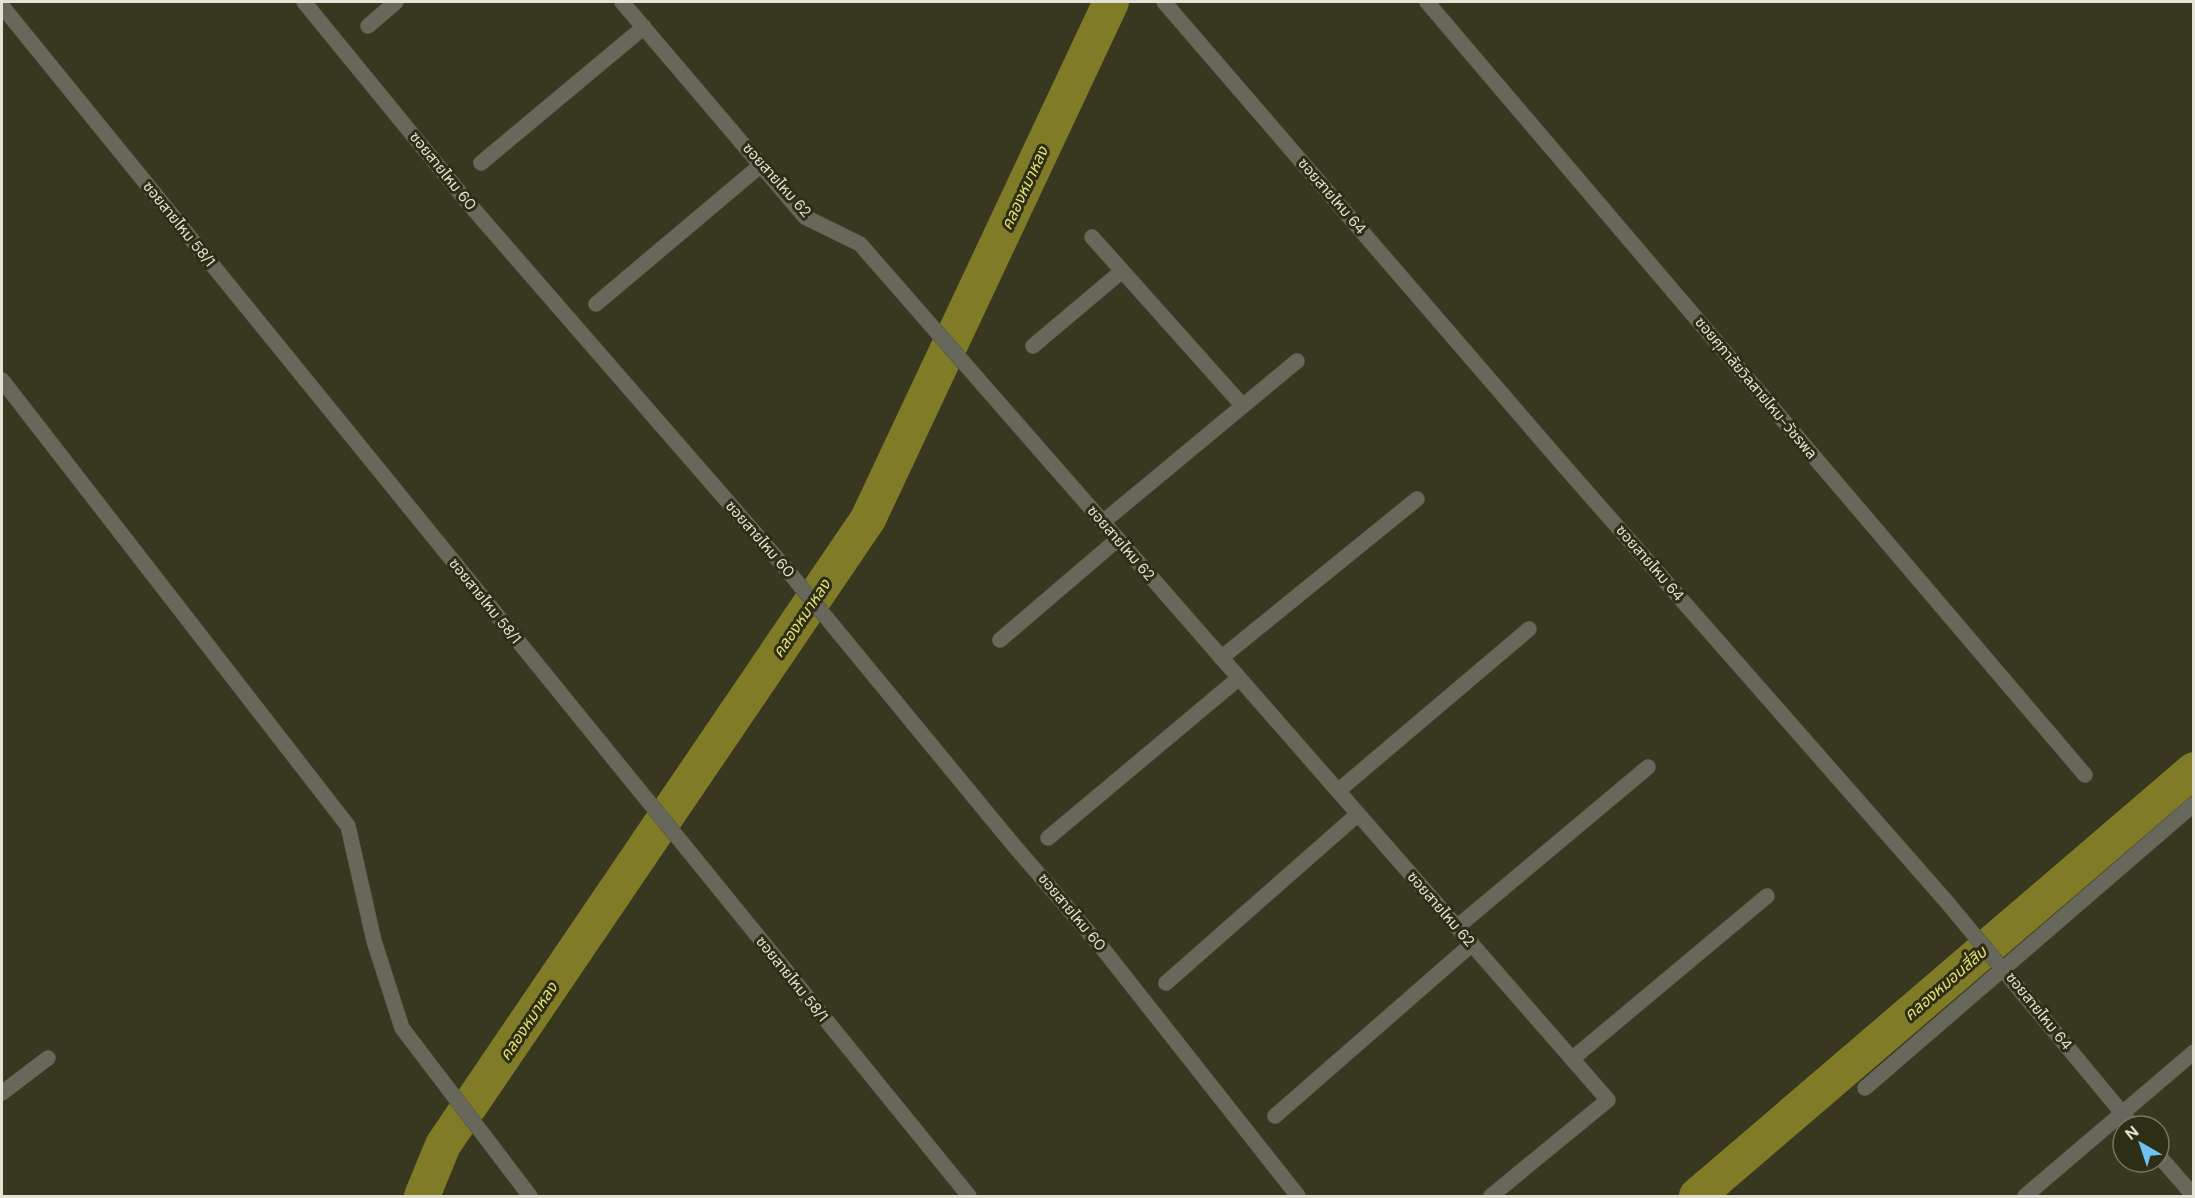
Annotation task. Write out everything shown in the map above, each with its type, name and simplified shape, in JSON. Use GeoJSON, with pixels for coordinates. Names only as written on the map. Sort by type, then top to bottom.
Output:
{"type":"FeatureCollection","features":[{"type":"Feature","properties":{"kind":"street","name":"ซอยสายไหม 60"},"geometry":{"type":"LineString","coordinates":[[304,2],[470,205],[788,571],[1103,949],[1298,1197]]}},
{"type":"Feature","properties":{"kind":"street"},"geometry":{"type":"LineString","coordinates":[[368,26],[396,2]]}},
{"type":"Feature","properties":{"kind":"street","name":"ซอยสายไหม 62"},"geometry":{"type":"LineString","coordinates":[[622,2],[805,216],[860,244],[1608,1100],[1491,1197]]}},
{"type":"Feature","properties":{"kind":"street","name":"ซอยศุภาลัยวิลสายไหม-วัชรพล"},"geometry":{"type":"LineString","coordinates":[[1426,2],[2085,775]]}},
{"type":"Feature","properties":{"kind":"street","name":"ซอยสายไหม 58/1"},"geometry":{"type":"LineString","coordinates":[[2,6],[969,1197]]}},
{"type":"Feature","properties":{"kind":"street","name":"ซอยสายไหม 64"},"geometry":{"type":"LineString","coordinates":[[1168,6],[1573,476],[1947,901],[2122,1113]]}},
{"type":"Feature","properties":{"kind":"street"},"geometry":{"type":"LineString","coordinates":[[481,164],[644,27]]}},
{"type":"Feature","properties":{"kind":"street"},"geometry":{"type":"LineString","coordinates":[[596,304],[761,165]]}},
{"type":"Feature","properties":{"kind":"street"},"geometry":{"type":"LineString","coordinates":[[1092,237],[1242,405]]}},
{"type":"Feature","properties":{"kind":"street"},"geometry":{"type":"LineString","coordinates":[[1033,346],[1122,271]]}},
{"type":"Feature","properties":{"kind":"street"},"geometry":{"type":"LineString","coordinates":[[1103,522],[1297,361]]}},
{"type":"Feature","properties":{"kind":"street"},"geometry":{"type":"LineString","coordinates":[[2,380],[348,826],[374,941],[402,1028],[530,1197]]}},
{"type":"Feature","properties":{"kind":"street"},"geometry":{"type":"LineString","coordinates":[[1221,658],[1417,499]]}},
{"type":"Feature","properties":{"kind":"street"},"geometry":{"type":"LineString","coordinates":[[1000,640],[1118,539]]}},
{"type":"Feature","properties":{"kind":"street"},"geometry":{"type":"LineString","coordinates":[[1338,791],[1529,628]]}},
{"type":"Feature","properties":{"kind":"street"},"geometry":{"type":"LineString","coordinates":[[1048,838],[1239,678]]}},
{"type":"Feature","properties":{"kind":"street"},"geometry":{"type":"LineString","coordinates":[[1457,927],[1648,767]]}},
{"type":"Feature","properties":{"kind":"street"},"geometry":{"type":"LineString","coordinates":[[1865,1088],[1999,963],[2193,804]]}},
{"type":"Feature","properties":{"kind":"street"},"geometry":{"type":"LineString","coordinates":[[1166,983],[1358,814]]}},
{"type":"Feature","properties":{"kind":"street"},"geometry":{"type":"LineString","coordinates":[[1572,1059],[1767,896]]}},
{"type":"Feature","properties":{"kind":"street"},"geometry":{"type":"LineString","coordinates":[[1275,1116],[1472,944]]}},
{"type":"Feature","properties":{"kind":"street"},"geometry":{"type":"LineString","coordinates":[[2025,1197],[2193,1052]]}},
{"type":"Feature","properties":{"kind":"street"},"geometry":{"type":"LineString","coordinates":[[2,1093],[48,1058]]}},
{"type":"Feature","properties":{"kind":"street"},"geometry":{"type":"LineString","coordinates":[[2171,1170],[2193,1196]]}},
{"type":"Feature","properties":{"kind":"waterway","name":"คลองหมาหลง"},"geometry":{"type":"LineString","coordinates":[[422,1196],[443,1145],[868,519],[1111,2]]}},
{"type":"Feature","properties":{"kind":"waterway","name":"คลองหมอนสี่สิบ"},"geometry":{"type":"LineString","coordinates":[[1697,1196],[2194,770]]}}]}
